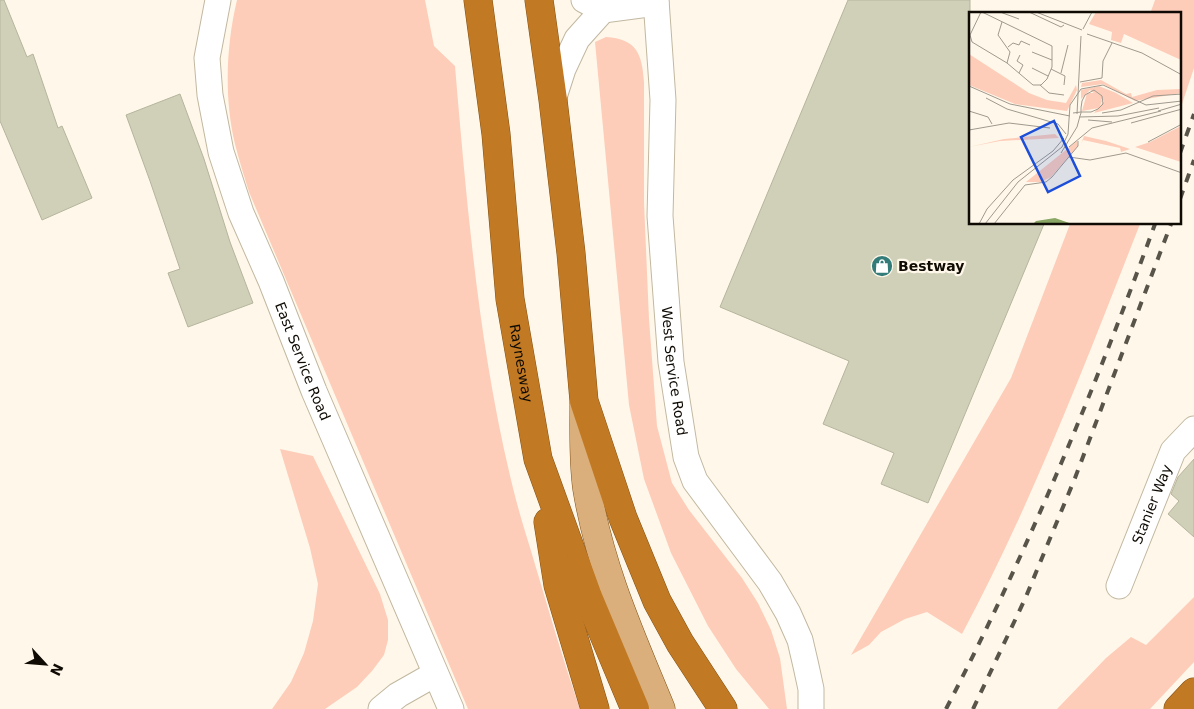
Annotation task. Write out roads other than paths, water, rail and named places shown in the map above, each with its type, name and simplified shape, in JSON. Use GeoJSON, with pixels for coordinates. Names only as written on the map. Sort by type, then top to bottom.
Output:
{"type":"FeatureCollection","features":[{"type":"Feature","properties":{"kind":"highway","name":"Raynesway"},"geometry":{"type":"LineString","coordinates":[[478,0],[496,134],[510,299],[538,459],[588,597],[635,709]]}},
{"type":"Feature","properties":{"kind":"highway"},"geometry":{"type":"LineString","coordinates":[[539,0],[571,253],[584,401],[623,518],[657,601],[680,643],[723,709]]}},
{"type":"Feature","properties":{"kind":"highway"},"geometry":{"type":"LineString","coordinates":[[538,459],[558,585],[595,709]]}},
{"type":"Feature","properties":{"kind":"highway"},"geometry":{"type":"LineString","coordinates":[[1178,709],[1194,692]]}},
{"type":"Feature","properties":{"kind":"main road"},"geometry":{"type":"LineString","coordinates":[[584,401],[584,449],[587,488],[604,562],[616,601],[661,709]]}},
{"type":"Feature","properties":{"kind":"street","name":"East Service Road"},"geometry":{"type":"LineString","coordinates":[[218,0],[207,58],[210,95],[221,152],[232,187],[314,391],[451,709]]}},
{"type":"Feature","properties":{"kind":"street"},"geometry":{"type":"LineString","coordinates":[[553,100],[563,69],[593,5],[656,1]]}},
{"type":"Feature","properties":{"kind":"street","name":"West Service Road"},"geometry":{"type":"LineString","coordinates":[[656,1],[663,100],[661,226],[670,362],[686,457],[695,481],[770,582],[788,613],[800,640],[811,689],[811,709]]}},
{"type":"Feature","properties":{"kind":"street","name":"Stanier Way"},"geometry":{"type":"LineString","coordinates":[[1119,586],[1173,451],[1194,429]]}},
{"type":"Feature","properties":{"kind":"street"},"geometry":{"type":"LineString","coordinates":[[381,709],[398,696],[435,674]]}},
{"type":"Feature","properties":{"kind":"railway"},"geometry":{"type":"LineString","coordinates":[[1182,147],[1194,114]]}},
{"type":"Feature","properties":{"kind":"railway"},"geometry":{"type":"LineString","coordinates":[[1182,193],[1194,160]]}},
{"type":"Feature","properties":{"kind":"railway"},"geometry":{"type":"LineString","coordinates":[[946,709],[1004,591],[1058,470],[1084,409],[1155,225]]}},
{"type":"Feature","properties":{"kind":"railway"},"geometry":{"type":"LineString","coordinates":[[973,709],[1025,599],[1075,478],[1171,225]]}},
{"type":"Feature","properties":{"kind":"place","name":"Bestway"},"geometry":{"type":"Point","coordinates":[882,266]}}]}
